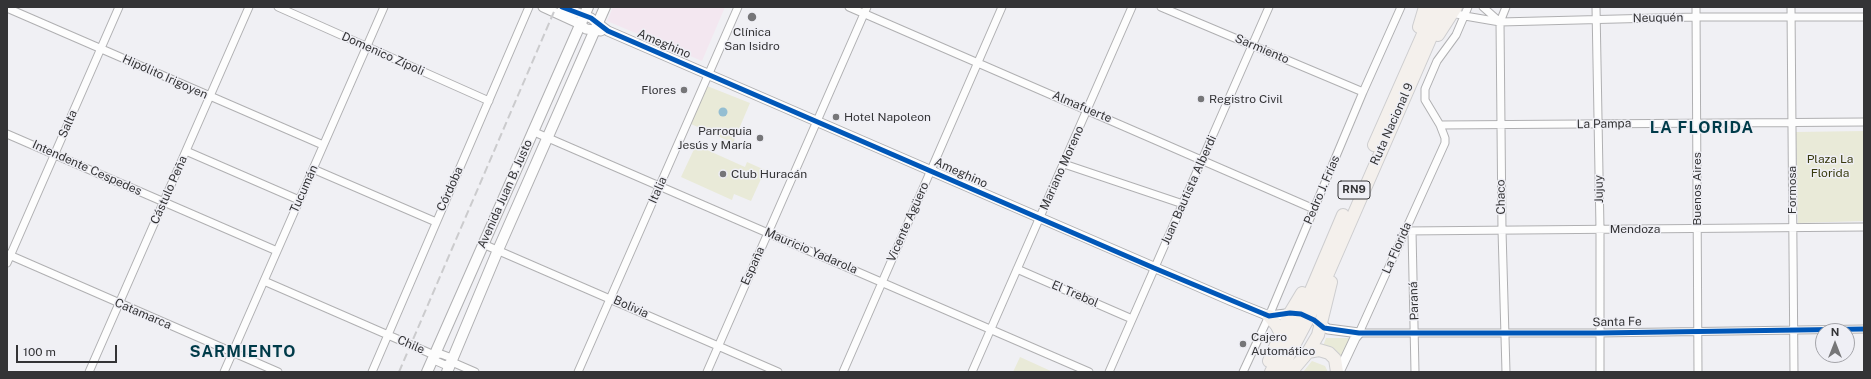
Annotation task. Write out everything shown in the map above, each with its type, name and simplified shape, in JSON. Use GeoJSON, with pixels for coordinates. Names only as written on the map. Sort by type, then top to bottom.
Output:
{"type":"FeatureCollection","features":[{"type":"Feature","properties":{"kind":"highway"},"geometry":{"type":"LineString","coordinates":[[1412,69],[1412,47],[1425,7]]}},
{"type":"Feature","properties":{"kind":"highway"},"geometry":{"type":"LineString","coordinates":[[1412,69],[1445,8]]}},
{"type":"Feature","properties":{"kind":"highway","name":"Ruta Nacional 9"},"geometry":{"type":"LineString","coordinates":[[1280,372],[1300,315],[1324,258],[1412,69],[1445,8]]}},
{"type":"Feature","properties":{"kind":"highway","name":"Ruta Nacional 9"},"geometry":{"type":"LineString","coordinates":[[1271,372],[1340,242],[1412,69]]}},
{"type":"Feature","properties":{"kind":"highway","name":"RN9"},"geometry":{"type":"LineString","coordinates":[[1291,372],[1308,352],[1315,341],[1321,326],[1326,297],[1340,242]]}},
{"type":"Feature","properties":{"kind":"highway","name":"RN9"},"geometry":{"type":"LineString","coordinates":[[1264,372],[1281,334],[1300,315]]}},
{"type":"Feature","properties":{"kind":"highway"},"geometry":{"type":"LineString","coordinates":[[1269,316],[1281,334]]}},
{"type":"Feature","properties":{"kind":"highway"},"geometry":{"type":"LineString","coordinates":[[1308,352],[1319,350],[1329,353],[1335,359],[1338,372]]}},
{"type":"Feature","properties":{"kind":"main road","name":"Avenida Juan B. Justo"},"geometry":{"type":"LineString","coordinates":[[447,372],[498,250],[605,7]]}},
{"type":"Feature","properties":{"kind":"main road","name":"Avenida Juan B. Justo"},"geometry":{"type":"LineString","coordinates":[[427,372],[583,16]]}},
{"type":"Feature","properties":{"kind":"street","name":"Salta"},"geometry":{"type":"LineString","coordinates":[[8,258],[119,7]]}},
{"type":"Feature","properties":{"kind":"street","name":"Cástulo Peña"},"geometry":{"type":"LineString","coordinates":[[89,372],[249,7]]}},
{"type":"Feature","properties":{"kind":"street","name":"Domenico Zípoli"},"geometry":{"type":"LineString","coordinates":[[278,7],[488,101]]}},
{"type":"Feature","properties":{"kind":"street","name":"Tucumán"},"geometry":{"type":"LineString","coordinates":[[224,372],[384,7]]}},
{"type":"Feature","properties":{"kind":"street","name":"Córdoba"},"geometry":{"type":"LineString","coordinates":[[372,372],[529,7]]}},
{"type":"Feature","properties":{"kind":"street"},"geometry":{"type":"LineString","coordinates":[[542,7],[583,16]]}},
{"type":"Feature","properties":{"kind":"street"},"geometry":{"type":"LineString","coordinates":[[562,7],[583,16]]}},
{"type":"Feature","properties":{"kind":"street","name":"Italia"},"geometry":{"type":"LineString","coordinates":[[578,372],[738,7]]}},
{"type":"Feature","properties":{"kind":"street","name":"Almafuerte"},"geometry":{"type":"LineString","coordinates":[[849,7],[866,10],[978,63],[1314,209]]}},
{"type":"Feature","properties":{"kind":"street","name":"Vicente Agüero"},"geometry":{"type":"LineString","coordinates":[[843,372],[1002,7]]}},
{"type":"Feature","properties":{"kind":"street","name":"Mariano Moreno"},"geometry":{"type":"LineString","coordinates":[[972,372],[1132,7]]}},
{"type":"Feature","properties":{"kind":"street","name":"Sarmiento"},"geometry":{"type":"LineString","coordinates":[[1161,7],[1363,92]]}},
{"type":"Feature","properties":{"kind":"street","name":"Juan Bautista Alberdi"},"geometry":{"type":"LineString","coordinates":[[1109,372],[1269,7]]}},
{"type":"Feature","properties":{"kind":"street","name":"Pedro J. Frías"},"geometry":{"type":"LineString","coordinates":[[1243,372],[1269,316],[1363,92],[1402,7]]}},
{"type":"Feature","properties":{"kind":"street","name":"La Florida"},"geometry":{"type":"LineString","coordinates":[[1346,372],[1359,340],[1359,333],[1409,230],[1445,143],[1445,138],[1440,125],[1425,100],[1425,89],[1436,61],[1456,35],[1468,7]]}},
{"type":"Feature","properties":{"kind":"street"},"geometry":{"type":"LineString","coordinates":[[1483,7],[1500,22],[1506,7]]}},
{"type":"Feature","properties":{"kind":"street","name":"Jujuy"},"geometry":{"type":"LineString","coordinates":[[1596,7],[1600,229],[1600,372]]}},
{"type":"Feature","properties":{"kind":"street","name":"Buenos Aires"},"geometry":{"type":"LineString","coordinates":[[1696,7],[1698,372]]}},
{"type":"Feature","properties":{"kind":"street","name":"Formosa"},"geometry":{"type":"LineString","coordinates":[[1791,7],[1794,372]]}},
{"type":"Feature","properties":{"kind":"street","name":"Hipólito Irigoyen"},"geometry":{"type":"LineString","coordinates":[[7,8],[324,145]]}},
{"type":"Feature","properties":{"kind":"street","name":"Neuquén"},"geometry":{"type":"LineString","coordinates":[[1445,8],[1465,16],[1500,22],[1696,17],[1864,17]]}},
{"type":"Feature","properties":{"kind":"street","name":"España"},"geometry":{"type":"LineString","coordinates":[[707,372],[866,10]]}},
{"type":"Feature","properties":{"kind":"street","name":"Ameghino"},"geometry":{"type":"LineString","coordinates":[[583,16],[586,29],[596,27],[608,31],[1040,219],[1269,316]]}},
{"type":"Feature","properties":{"kind":"street","name":"Chaco"},"geometry":{"type":"LineString","coordinates":[[1500,22],[1500,125],[1506,372]]}},
{"type":"Feature","properties":{"kind":"street","name":"La Pampa"},"geometry":{"type":"LineString","coordinates":[[1440,125],[1864,122]]}},
{"type":"Feature","properties":{"kind":"street","name":"Mauricio Yadarola"},"geometry":{"type":"LineString","coordinates":[[532,131],[1089,372]]}},
{"type":"Feature","properties":{"kind":"street","name":"Intendente Cespedes"},"geometry":{"type":"LineString","coordinates":[[7,134],[277,251]]}},
{"type":"Feature","properties":{"kind":"street"},"geometry":{"type":"LineString","coordinates":[[186,151],[299,200]]}},
{"type":"Feature","properties":{"kind":"street"},"geometry":{"type":"LineString","coordinates":[[1064,164],[1183,204]]}},
{"type":"Feature","properties":{"kind":"street"},"geometry":{"type":"LineString","coordinates":[[313,169],[436,222]]}},
{"type":"Feature","properties":{"kind":"street","name":"Mendoza"},"geometry":{"type":"LineString","coordinates":[[1409,230],[1864,227]]}},
{"type":"Feature","properties":{"kind":"street","name":"Paraná"},"geometry":{"type":"LineString","coordinates":[[1409,230],[1415,332],[1415,372]]}},
{"type":"Feature","properties":{"kind":"street","name":"Bolivia"},"geometry":{"type":"LineString","coordinates":[[483,244],[778,372]]}},
{"type":"Feature","properties":{"kind":"street","name":"Catamarca"},"geometry":{"type":"LineString","coordinates":[[8,258],[278,372]]}},
{"type":"Feature","properties":{"kind":"street","name":"El Trebol"},"geometry":{"type":"LineString","coordinates":[[1017,269],[1132,319]]}},
{"type":"Feature","properties":{"kind":"street"},"geometry":{"type":"LineString","coordinates":[[264,281],[388,335]]}},
{"type":"Feature","properties":{"kind":"street"},"geometry":{"type":"LineString","coordinates":[[1269,316],[1300,315],[1328,329],[1359,333]]}},
{"type":"Feature","properties":{"kind":"street","name":"Santa Fe"},"geometry":{"type":"LineString","coordinates":[[1359,333],[1599,333],[1864,329]]}},
{"type":"Feature","properties":{"kind":"street"},"geometry":{"type":"LineString","coordinates":[[1338,372],[1359,333]]}},
{"type":"Feature","properties":{"kind":"street","name":"Chile"},"geometry":{"type":"LineString","coordinates":[[388,335],[434,355],[441,354],[449,357],[452,362],[475,372]]}},
{"type":"Feature","properties":{"kind":"shaded area"},"geometry":{"type":"Polygon","coordinates":[[[613,7],[725,7],[702,61],[607,21],[613,7]]]}},
{"type":"Feature","properties":{"kind":"green space"},"geometry":{"type":"Polygon","coordinates":[[[707,86],[750,103],[733,143],[691,124],[707,86]]]}},
{"type":"Feature","properties":{"kind":"green space","name":"Plaza La Florida"},"geometry":{"type":"Polygon","coordinates":[[[1864,131],[1864,221],[1798,223],[1796,132],[1864,131]]]}},
{"type":"Feature","properties":{"kind":"green space","name":"Club Huracán"},"geometry":{"type":"Polygon","coordinates":[[[696,145],[745,167],[747,162],[765,170],[751,201],[734,194],[732,200],[681,177],[696,145]]]}},
{"type":"Feature","properties":{"kind":"green space"},"geometry":{"type":"Polygon","coordinates":[[[1326,338],[1352,338],[1342,362],[1323,346],[1326,338]]]}},
{"type":"Feature","properties":{"kind":"green space"},"geometry":{"type":"Polygon","coordinates":[[[1020,357],[1053,372],[1013,372],[1020,357]]]}},
{"type":"Feature","properties":{"kind":"green space"},"geometry":{"type":"Polygon","coordinates":[[[1312,361],[1325,366],[1328,372],[1303,372],[1312,361]]]}},
{"type":"Feature","properties":{"kind":"water"},"geometry":{"type":"Polygon","coordinates":[[[723,107],[728,112],[723,117],[718,112],[723,107]]]}},
{"type":"Feature","properties":{"kind":"railway"},"geometry":{"type":"LineString","coordinates":[[399,372],[556,7]]}},
{"type":"Feature","properties":{"kind":"cycle path"},"geometry":{"type":"LineString","coordinates":[[562,7],[591,18],[608,31],[1154,268],[1269,316],[1290,313],[1301,314],[1314,320],[1324,328],[1359,333],[1599,333],[1864,329]]}},
{"type":"Feature","properties":{"kind":"place","name":"Clínica San Isidro"},"geometry":{"type":"Point","coordinates":[752,17]}},
{"type":"Feature","properties":{"kind":"place","name":"Flores"},"geometry":{"type":"Point","coordinates":[684,90]}},
{"type":"Feature","properties":{"kind":"place","name":"Registro Civil"},"geometry":{"type":"Point","coordinates":[1201,99]}},
{"type":"Feature","properties":{"kind":"place","name":"Hotel Napoleon"},"geometry":{"type":"Point","coordinates":[836,117]}},
{"type":"Feature","properties":{"kind":"place","name":"Parroquia Jesús y María"},"geometry":{"type":"Point","coordinates":[760,138]}},
{"type":"Feature","properties":{"kind":"place","name":"Club Huracán"},"geometry":{"type":"Point","coordinates":[723,174]}},
{"type":"Feature","properties":{"kind":"place","name":"Cajero Automático"},"geometry":{"type":"Point","coordinates":[1243,344]}},
{"type":"Feature","properties":{"kind":"district","name":"LA FLORIDA"},"geometry":{"type":"Point","coordinates":[1702,128]}},
{"type":"Feature","properties":{"kind":"district","name":"SARMIENTO"},"geometry":{"type":"Point","coordinates":[243,352]}}]}
